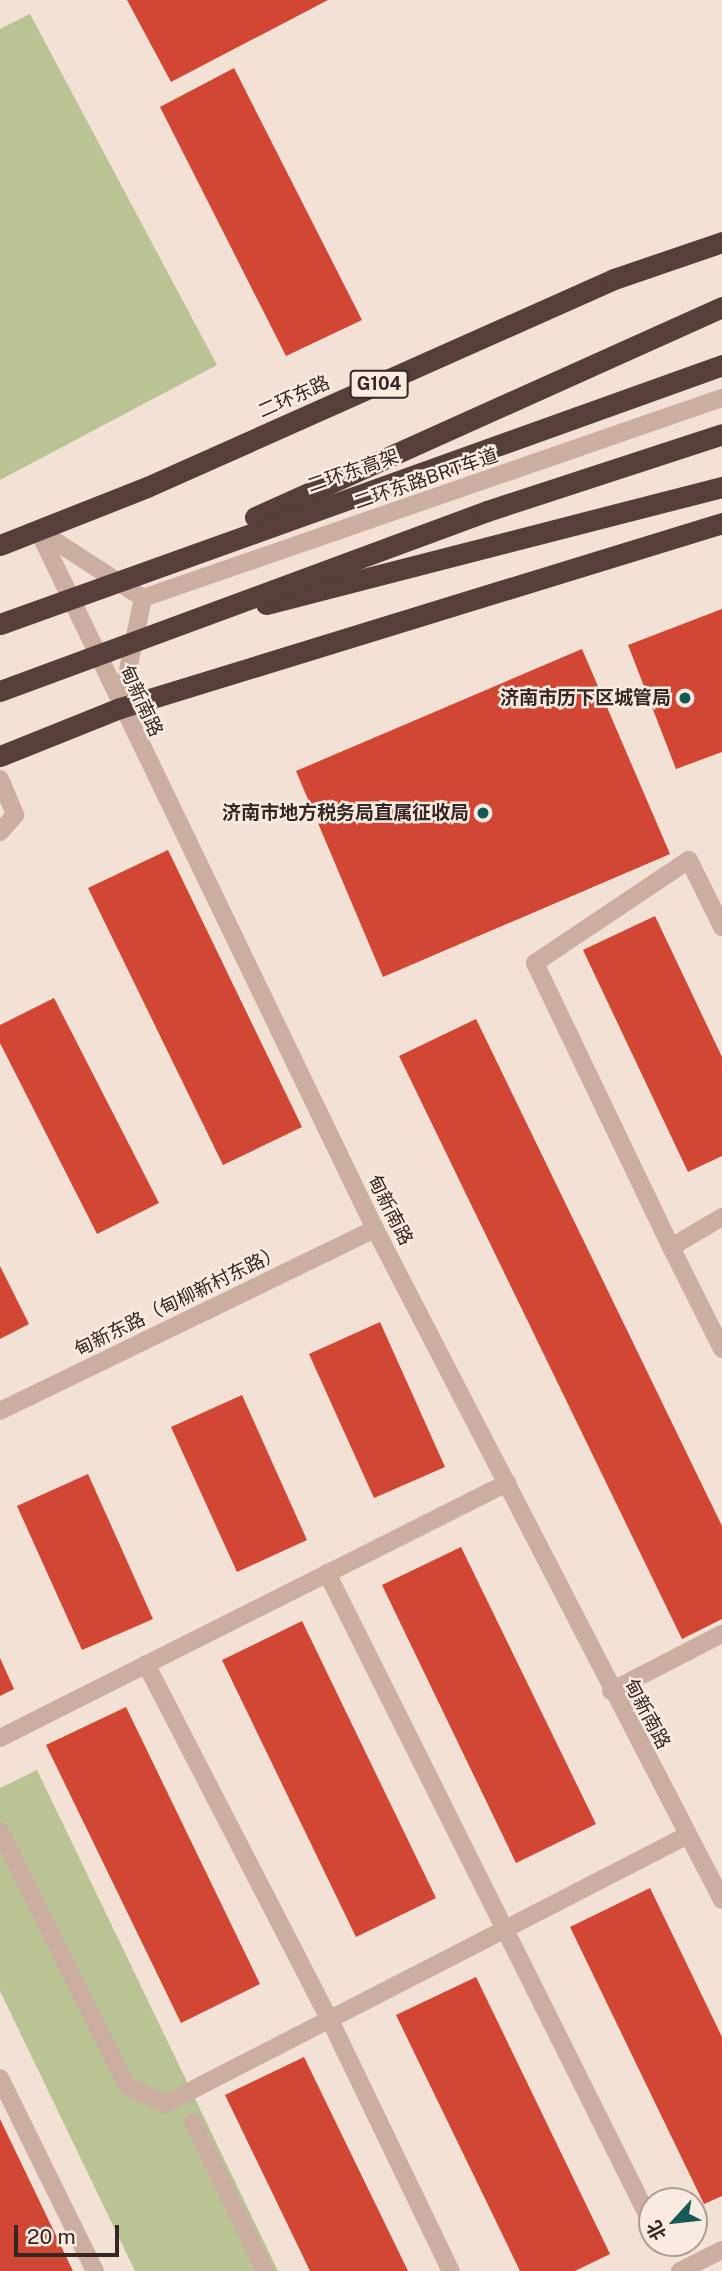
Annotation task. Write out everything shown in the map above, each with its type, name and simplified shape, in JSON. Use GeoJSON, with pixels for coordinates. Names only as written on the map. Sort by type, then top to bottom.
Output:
{"type":"FeatureCollection","features":[{"type":"Feature","properties":{"kind":"highway","name":"二环东路"},"geometry":{"type":"LineString","coordinates":[[0,545],[614,279],[722,242]]}},
{"type":"Feature","properties":{"kind":"highway"},"geometry":{"type":"LineString","coordinates":[[118,578],[722,307]]}},
{"type":"Feature","properties":{"kind":"highway","name":"二环东高架"},"geometry":{"type":"LineString","coordinates":[[0,624],[118,578],[722,365]]}},
{"type":"Feature","properties":{"kind":"highway"},"geometry":{"type":"LineString","coordinates":[[0,691],[142,636],[487,511],[722,434]]}},
{"type":"Feature","properties":{"kind":"highway"},"geometry":{"type":"LineString","coordinates":[[142,636],[722,487]]}},
{"type":"Feature","properties":{"kind":"highway"},"geometry":{"type":"LineString","coordinates":[[0,756],[120,708],[722,523]]}},
{"type":"Feature","properties":{"kind":"street","name":"二环东路BRT车道"},"geometry":{"type":"LineString","coordinates":[[143,598],[722,398]]}},
{"type":"Feature","properties":{"kind":"street"},"geometry":{"type":"LineString","coordinates":[[38,530],[143,598],[120,708]]}},
{"type":"Feature","properties":{"kind":"street","name":"甸新南路"},"geometry":{"type":"LineString","coordinates":[[38,530],[120,708],[375,1229],[611,1691],[722,1900]]}},
{"type":"Feature","properties":{"kind":"street"},"geometry":{"type":"LineString","coordinates":[[0,779],[15,816],[0,832]]}},
{"type":"Feature","properties":{"kind":"street"},"geometry":{"type":"LineString","coordinates":[[722,927],[689,860],[535,963],[722,1349]]}},
{"type":"Feature","properties":{"kind":"street"},"geometry":{"type":"LineString","coordinates":[[671,1247],[722,1217]]}},
{"type":"Feature","properties":{"kind":"street","name":"甸新东路（甸柳新村东路）"},"geometry":{"type":"LineString","coordinates":[[0,1411],[375,1229]]}},
{"type":"Feature","properties":{"kind":"street"},"geometry":{"type":"LineString","coordinates":[[0,1738],[507,1483]]}},
{"type":"Feature","properties":{"kind":"street"},"geometry":{"type":"LineString","coordinates":[[327,1573],[638,2196]]}},
{"type":"Feature","properties":{"kind":"street"},"geometry":{"type":"LineString","coordinates":[[611,1691],[722,1634]]}},
{"type":"Feature","properties":{"kind":"street"},"geometry":{"type":"LineString","coordinates":[[146,1664],[329,2018],[451,2271]]}},
{"type":"Feature","properties":{"kind":"street"},"geometry":{"type":"LineString","coordinates":[[0,1831],[127,2087],[165,2104],[688,1835]]}},
{"type":"Feature","properties":{"kind":"street"},"geometry":{"type":"LineString","coordinates":[[0,2078],[95,2271]]}},
{"type":"Feature","properties":{"kind":"street"},"geometry":{"type":"LineString","coordinates":[[192,2122],[265,2271]]}},
{"type":"Feature","properties":{"kind":"street"},"geometry":{"type":"LineString","coordinates":[[680,2271],[722,2250]]}},
{"type":"Feature","properties":{"kind":"green space"},"geometry":{"type":"Polygon","coordinates":[[[30,14],[217,365],[0,480],[0,29],[30,14]]]}},
{"type":"Feature","properties":{"kind":"green space"},"geometry":{"type":"Polygon","coordinates":[[[37,1770],[278,2271],[135,2271],[0,1991],[0,1788],[37,1770]]]}},
{"type":"Feature","properties":{"kind":"building"},"geometry":{"type":"Polygon","coordinates":[[[127,0],[328,0],[171,82],[127,0]]]}},
{"type":"Feature","properties":{"kind":"building"},"geometry":{"type":"Polygon","coordinates":[[[234,68],[362,320],[286,356],[160,107],[234,68]]]}},
{"type":"Feature","properties":{"kind":"building","name":"济南市历下区城管局"},"geometry":{"type":"Polygon","coordinates":[[[722,609],[722,752],[676,769],[628,645],[722,609]]]}},
{"type":"Feature","properties":{"kind":"building","name":"济南市地方税务局直属征收局"},"geometry":{"type":"Polygon","coordinates":[[[582,649],[670,854],[383,977],[296,771],[582,649]]]}},
{"type":"Feature","properties":{"kind":"building"},"geometry":{"type":"Polygon","coordinates":[[[168,850],[302,1127],[223,1165],[88,888],[168,850]]]}},
{"type":"Feature","properties":{"kind":"building"},"geometry":{"type":"Polygon","coordinates":[[[655,916],[722,1057],[722,1156],[688,1172],[583,950],[655,916]]]}},
{"type":"Feature","properties":{"kind":"building"},"geometry":{"type":"Polygon","coordinates":[[[54,998],[159,1203],[97,1234],[0,1043],[0,1025],[54,998]]]}},
{"type":"Feature","properties":{"kind":"building"},"geometry":{"type":"Polygon","coordinates":[[[476,1019],[722,1526],[722,1619],[682,1639],[399,1056],[476,1019]]]}},
{"type":"Feature","properties":{"kind":"building"},"geometry":{"type":"Polygon","coordinates":[[[0,1266],[29,1324],[0,1339],[0,1266]]]}},
{"type":"Feature","properties":{"kind":"building"},"geometry":{"type":"Polygon","coordinates":[[[380,1322],[445,1467],[374,1498],[309,1354],[380,1322]]]}},
{"type":"Feature","properties":{"kind":"building"},"geometry":{"type":"Polygon","coordinates":[[[242,1395],[307,1540],[237,1572],[171,1427],[242,1395]]]}},
{"type":"Feature","properties":{"kind":"building"},"geometry":{"type":"Polygon","coordinates":[[[88,1474],[153,1619],[82,1650],[17,1506],[88,1474]]]}},
{"type":"Feature","properties":{"kind":"building"},"geometry":{"type":"Polygon","coordinates":[[[461,1547],[596,1824],[516,1863],[382,1585],[461,1547]]]}},
{"type":"Feature","properties":{"kind":"building"},"geometry":{"type":"Polygon","coordinates":[[[302,1621],[436,1898],[356,1937],[222,1660],[302,1621]]]}},
{"type":"Feature","properties":{"kind":"building"},"geometry":{"type":"Polygon","coordinates":[[[0,1658],[14,1689],[0,1696],[0,1658]]]}},
{"type":"Feature","properties":{"kind":"building"},"geometry":{"type":"Polygon","coordinates":[[[126,1707],[260,1984],[181,2023],[46,1745],[126,1707]]]}},
{"type":"Feature","properties":{"kind":"building"},"geometry":{"type":"Polygon","coordinates":[[[650,1888],[722,2037],[722,2196],[708,2202],[708,2187],[696,2187],[570,1927],[650,1888]]]}},
{"type":"Feature","properties":{"kind":"building"},"geometry":{"type":"Polygon","coordinates":[[[476,1977],[610,2254],[575,2271],[520,2271],[396,2015],[476,1977]]]}},
{"type":"Feature","properties":{"kind":"building"},"geometry":{"type":"Polygon","coordinates":[[[304,2057],[408,2271],[310,2271],[225,2095],[304,2057]]]}},
{"type":"Feature","properties":{"kind":"building"},"geometry":{"type":"Polygon","coordinates":[[[0,2119],[73,2271],[0,2271],[0,2119]]]}},
{"type":"Feature","properties":{"kind":"place","name":"济南市历下区城管局"},"geometry":{"type":"Point","coordinates":[685,698]}},
{"type":"Feature","properties":{"kind":"place","name":"济南市地方税务局直属征收局"},"geometry":{"type":"Point","coordinates":[483,813]}}]}
